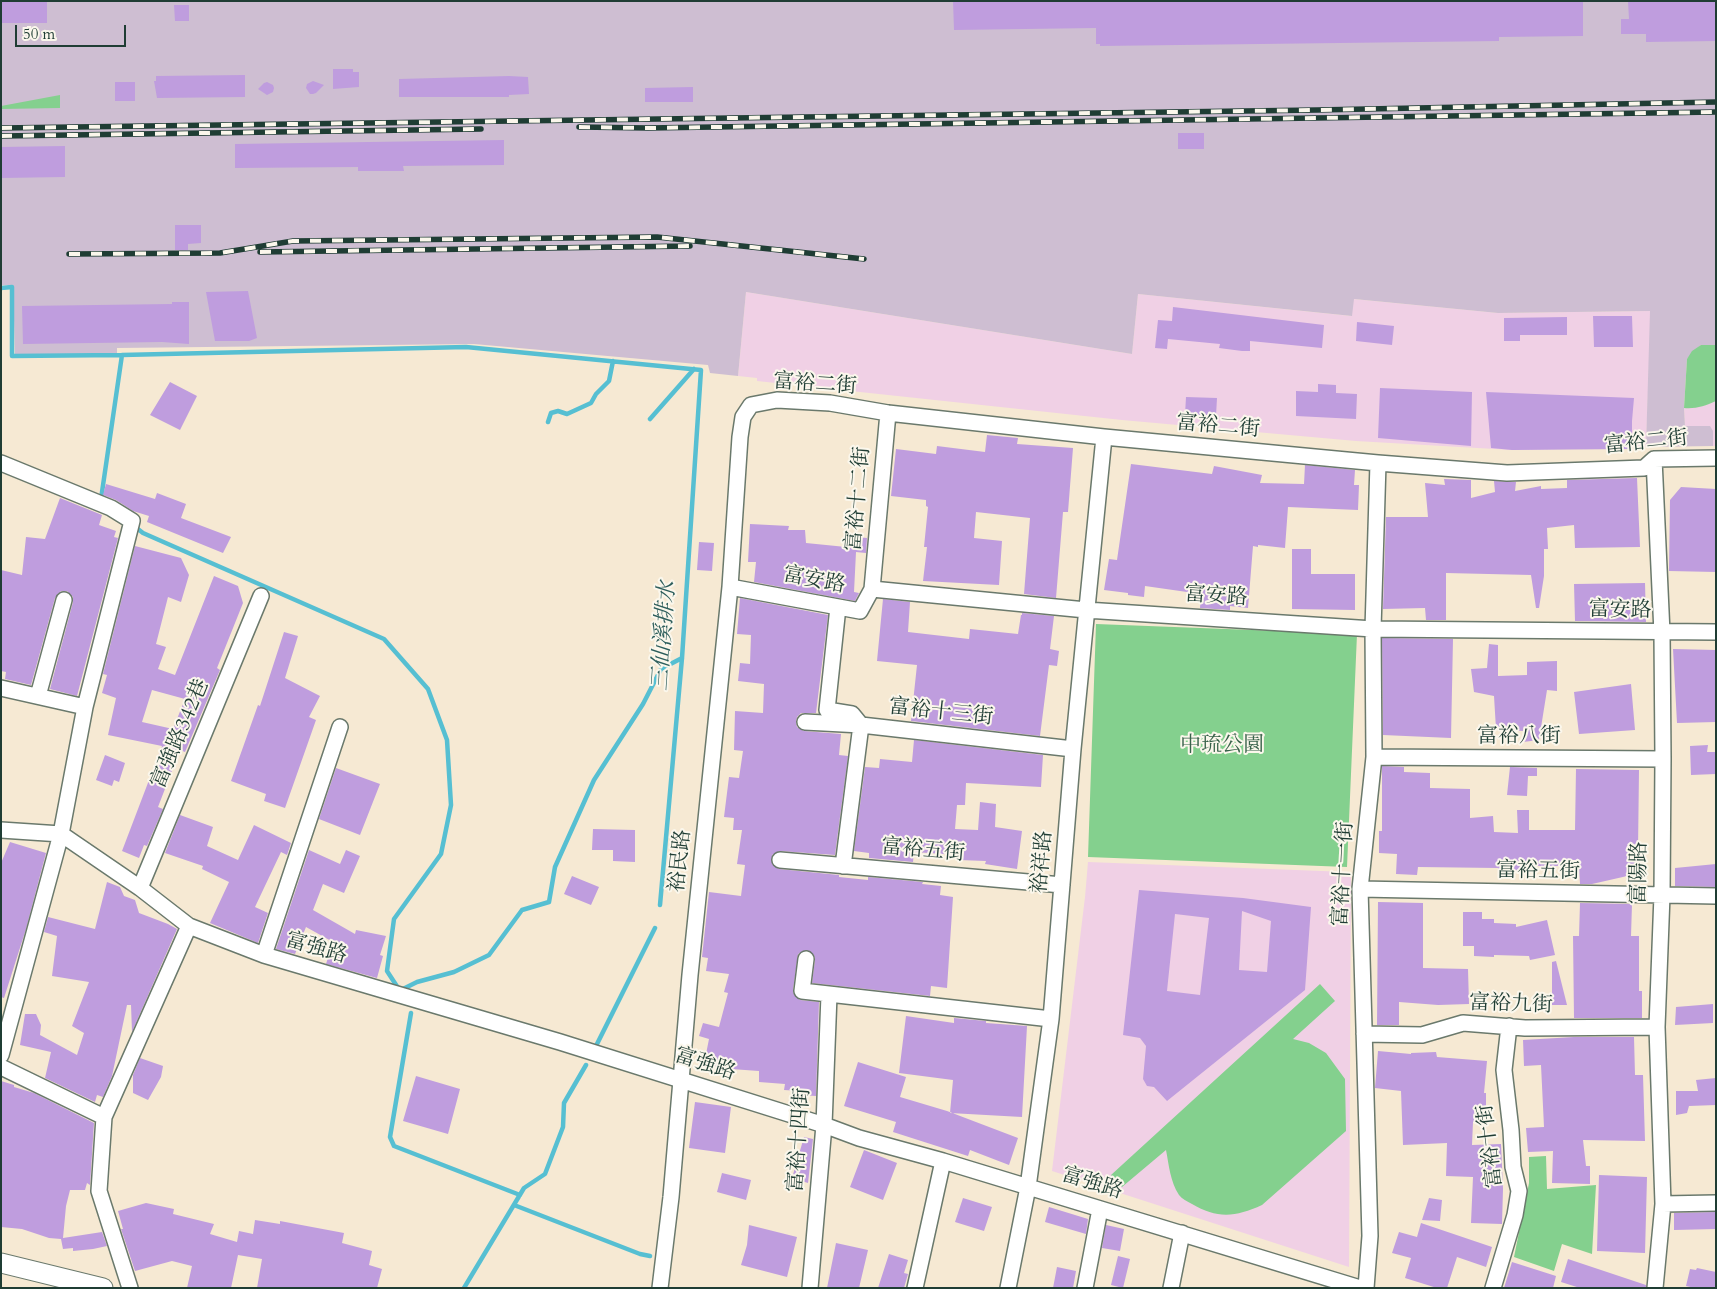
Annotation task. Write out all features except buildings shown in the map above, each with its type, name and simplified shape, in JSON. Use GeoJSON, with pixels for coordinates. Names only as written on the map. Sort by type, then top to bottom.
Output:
{"type":"FeatureCollection","features":[{"type":"Feature","properties":{"kind":"street","name":"富裕二街"},"geometry":{"type":"LineString","coordinates":[[740,437],[743,417],[751,405],[778,400],[830,403],[888,413],[1104,437],[1378,463],[1507,473],[1644,468],[1654,459],[1716,458]]}},
{"type":"Feature","properties":{"kind":"street","name":"富裕十二街"},"geometry":{"type":"LineString","coordinates":[[872,589],[888,413]]}},
{"type":"Feature","properties":{"kind":"street","name":"裕民路"},"geometry":{"type":"LineString","coordinates":[[660,1288],[671,1197],[690,975],[730,587],[740,437]]}},
{"type":"Feature","properties":{"kind":"street","name":"裕祥路"},"geometry":{"type":"LineString","coordinates":[[1008,1288],[1028,1187],[1051,1020],[1073,749],[1104,437]]}},
{"type":"Feature","properties":{"kind":"street","name":"富陽路"},"geometry":{"type":"LineString","coordinates":[[1654,459],[1662,633],[1663,759],[1662,895],[1657,1027],[1663,1204],[1655,1288]]}},
{"type":"Feature","properties":{"kind":"street"},"geometry":{"type":"LineString","coordinates":[[1,463],[111,508],[132,521],[85,707],[61,834],[1,1055]]}},
{"type":"Feature","properties":{"kind":"street","name":"富裕十一街"},"geometry":{"type":"LineString","coordinates":[[1366,1288],[1370,1236],[1360,889],[1374,757],[1374,629],[1378,463]]}},
{"type":"Feature","properties":{"kind":"street","name":"富安路"},"geometry":{"type":"LineString","coordinates":[[730,587],[860,611],[872,589],[1086,610],[1374,629],[1716,632]]}},
{"type":"Feature","properties":{"kind":"street","name":"富強路342巷"},"geometry":{"type":"LineString","coordinates":[[140,888],[261,596]]}},
{"type":"Feature","properties":{"kind":"street"},"geometry":{"type":"LineString","coordinates":[[38,696],[64,600]]}},
{"type":"Feature","properties":{"kind":"street"},"geometry":{"type":"LineString","coordinates":[[838,607],[828,710],[852,714],[861,725],[843,866]]}},
{"type":"Feature","properties":{"kind":"street"},"geometry":{"type":"LineString","coordinates":[[1,688],[85,707]]}},
{"type":"Feature","properties":{"kind":"street","name":"富裕十三街"},"geometry":{"type":"LineString","coordinates":[[805,722],[861,725],[1073,749]]}},
{"type":"Feature","properties":{"kind":"street"},"geometry":{"type":"LineString","coordinates":[[264,956],[340,727]]}},
{"type":"Feature","properties":{"kind":"street","name":"富裕八街"},"geometry":{"type":"LineString","coordinates":[[1374,757],[1663,759]]}},
{"type":"Feature","properties":{"kind":"street"},"geometry":{"type":"LineString","coordinates":[[1,830],[61,834]]}},
{"type":"Feature","properties":{"kind":"street","name":"富強路"},"geometry":{"type":"LineString","coordinates":[[61,834],[140,888],[189,926],[264,956],[551,1039],[824,1125],[859,1138],[1182,1232],[1360,1288]]}},
{"type":"Feature","properties":{"kind":"street","name":"富裕五街"},"geometry":{"type":"LineString","coordinates":[[780,860],[1062,885]]}},
{"type":"Feature","properties":{"kind":"street","name":"富裕五街"},"geometry":{"type":"LineString","coordinates":[[1360,889],[1716,896]]}},
{"type":"Feature","properties":{"kind":"street"},"geometry":{"type":"LineString","coordinates":[[130,1288],[99,1191],[104,1117],[189,926]]}},
{"type":"Feature","properties":{"kind":"street"},"geometry":{"type":"LineString","coordinates":[[806,959],[802,991],[1051,1020]]}},
{"type":"Feature","properties":{"kind":"street","name":"富裕十四街"},"geometry":{"type":"LineString","coordinates":[[810,1288],[824,1125],[829,995]]}},
{"type":"Feature","properties":{"kind":"street","name":"富裕九街"},"geometry":{"type":"LineString","coordinates":[[1364,1034],[1422,1035],[1463,1023],[1524,1028],[1657,1027]]}},
{"type":"Feature","properties":{"kind":"street","name":"富裕十街"},"geometry":{"type":"LineString","coordinates":[[1493,1288],[1519,1191],[1513,1167],[1504,1070],[1509,1026]]}},
{"type":"Feature","properties":{"kind":"street"},"geometry":{"type":"LineString","coordinates":[[1,1067],[104,1117]]}},
{"type":"Feature","properties":{"kind":"street"},"geometry":{"type":"LineString","coordinates":[[915,1288],[943,1161]]}},
{"type":"Feature","properties":{"kind":"street"},"geometry":{"type":"LineString","coordinates":[[1663,1204],[1716,1203]]}},
{"type":"Feature","properties":{"kind":"street"},"geometry":{"type":"LineString","coordinates":[[1085,1288],[1100,1209]]}},
{"type":"Feature","properties":{"kind":"street"},"geometry":{"type":"LineString","coordinates":[[1171,1288],[1182,1232]]}},
{"type":"Feature","properties":{"kind":"street"},"geometry":{"type":"LineString","coordinates":[[1,1263],[103,1288]]}},
{"type":"Feature","properties":{"kind":"shaded area"},"geometry":{"type":"Polygon","coordinates":[[[1,1],[1716,1],[1716,345],[1701,345],[1687,359],[1684,408],[1685,426],[1710,426],[1713,431],[1713,446],[1646,447],[1650,311],[1498,313],[1354,299],[1352,316],[1138,294],[1132,354],[746,292],[738,376],[710,373],[708,365],[474,344],[117,348],[117,354],[15,355],[13,285],[1,285],[1,1]]]}},
{"type":"Feature","properties":{"kind":"shaded area"},"geometry":{"type":"Polygon","coordinates":[[[746,292],[1132,354],[1138,294],[1351,316],[1353,299],[1498,313],[1651,311],[1646,447],[1512,450],[1356,441],[1122,420],[757,381],[757,378],[738,376],[746,292]]]}},
{"type":"Feature","properties":{"kind":"shaded area"},"geometry":{"type":"Polygon","coordinates":[[[1716,345],[1716,446],[1713,446],[1713,431],[1685,426],[1684,408],[1716,345]]]}},
{"type":"Feature","properties":{"kind":"shaded area"},"geometry":{"type":"Polygon","coordinates":[[[1088,862],[1348,872],[1351,878],[1349,1267],[1052,1171],[1088,862]]]}},
{"type":"Feature","properties":{"kind":"green space"},"geometry":{"type":"Polygon","coordinates":[[[60,95],[60,108],[1,109],[1,106],[60,95]]]}},
{"type":"Feature","properties":{"kind":"green space"},"geometry":{"type":"Polygon","coordinates":[[[1701,345],[1716,345],[1716,401],[1700,407],[1684,408],[1687,359],[1692,351],[1701,345]]]}},
{"type":"Feature","properties":{"kind":"green space","name":"中琉公園"},"geometry":{"type":"Polygon","coordinates":[[[1096,624],[1357,634],[1347,867],[1088,857],[1096,624]]]}},
{"type":"Feature","properties":{"kind":"green space"},"geometry":{"type":"Polygon","coordinates":[[[1320,984],[1335,1001],[1293,1039],[1309,1043],[1326,1053],[1345,1079],[1346,1131],[1262,1205],[1244,1212],[1227,1215],[1218,1214],[1201,1209],[1182,1198],[1176,1190],[1172,1179],[1166,1150],[1122,1187],[1111,1175],[1320,984]]]}},
{"type":"Feature","properties":{"kind":"green space"},"geometry":{"type":"Polygon","coordinates":[[[1546,1156],[1547,1189],[1596,1185],[1592,1254],[1562,1244],[1554,1271],[1514,1257],[1529,1183],[1529,1157],[1546,1156]]]}},
{"type":"Feature","properties":{"kind":"waterway"},"geometry":{"type":"LineString","coordinates":[[1,288],[12,287],[12,356],[122,355],[101,499]]}},
{"type":"Feature","properties":{"kind":"waterway"},"geometry":{"type":"LineString","coordinates":[[122,355],[466,347],[701,370],[682,658],[660,905]]}},
{"type":"Feature","properties":{"kind":"waterway"},"geometry":{"type":"LineString","coordinates":[[548,422],[551,413],[558,411],[567,414],[591,403],[596,394],[609,381],[613,361]]}},
{"type":"Feature","properties":{"kind":"waterway"},"geometry":{"type":"LineString","coordinates":[[650,419],[694,369]]}},
{"type":"Feature","properties":{"kind":"waterway"},"geometry":{"type":"LineString","coordinates":[[134,526],[143,533],[384,639],[428,689],[447,740],[451,805],[441,854],[394,919],[387,971],[400,991]]}},
{"type":"Feature","properties":{"kind":"waterway"},"geometry":{"type":"LineString","coordinates":[[401,990],[417,982],[454,972],[489,955],[522,910],[549,902],[555,867],[594,780],[643,704],[661,669],[682,658]]}},
{"type":"Feature","properties":{"kind":"waterway","name":"三仙溪排水"},"geometry":{"type":"LineString","coordinates":[[596,1046],[655,928]]}},
{"type":"Feature","properties":{"kind":"waterway"},"geometry":{"type":"LineString","coordinates":[[411,1013],[390,1137],[394,1146],[520,1195]]}},
{"type":"Feature","properties":{"kind":"waterway","name":"三仙溪排水"},"geometry":{"type":"LineString","coordinates":[[464,1288],[524,1188],[545,1174],[563,1127],[564,1103],[586,1065]]}},
{"type":"Feature","properties":{"kind":"waterway"},"geometry":{"type":"LineString","coordinates":[[514,1205],[640,1254],[650,1256]]}},
{"type":"Feature","properties":{"kind":"railway"},"geometry":{"type":"LineString","coordinates":[[1,128],[1317,110],[1716,102]]}},
{"type":"Feature","properties":{"kind":"railway"},"geometry":{"type":"LineString","coordinates":[[579,127],[648,128],[1716,112]]}},
{"type":"Feature","properties":{"kind":"railway"},"geometry":{"type":"LineString","coordinates":[[1,136],[481,129]]}},
{"type":"Feature","properties":{"kind":"railway"},"geometry":{"type":"LineString","coordinates":[[69,254],[220,253],[293,241],[657,237],[864,259]]}},
{"type":"Feature","properties":{"kind":"railway"},"geometry":{"type":"LineString","coordinates":[[260,252],[690,246]]}}]}
